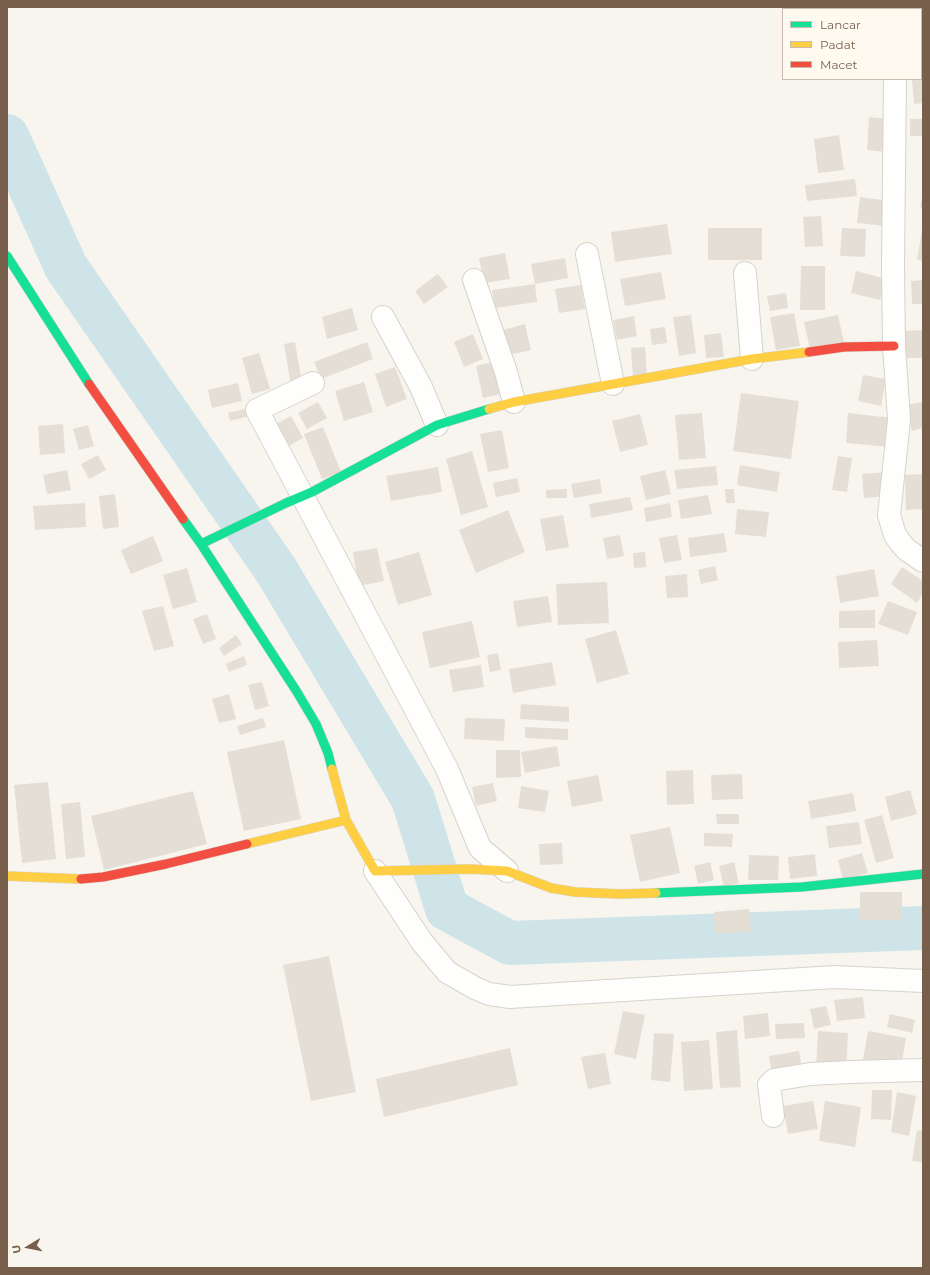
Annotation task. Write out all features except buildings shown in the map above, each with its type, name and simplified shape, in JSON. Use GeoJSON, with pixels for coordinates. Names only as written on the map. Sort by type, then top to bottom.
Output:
{"type":"FeatureCollection","features":[{"type":"Feature","properties":{"kind":"street"},"geometry":{"type":"LineString","coordinates":[[895,80],[893,265],[894,346],[899,420],[889,515],[891,526],[898,539],[908,550],[923,561]]}},
{"type":"Feature","properties":{"kind":"street"},"geometry":{"type":"LineString","coordinates":[[587,254],[613,384]]}},
{"type":"Feature","properties":{"kind":"street"},"geometry":{"type":"LineString","coordinates":[[7,256],[94,391],[204,542],[298,692],[316,724],[328,753],[346,820],[385,871],[422,942],[447,972],[489,994],[510,997],[834,977],[923,981]]}},
{"type":"Feature","properties":{"kind":"street"},"geometry":{"type":"LineString","coordinates":[[744,273],[752,359]]}},
{"type":"Feature","properties":{"kind":"street"},"geometry":{"type":"LineString","coordinates":[[474,280],[506,372],[514,402]]}},
{"type":"Feature","properties":{"kind":"street"},"geometry":{"type":"LineString","coordinates":[[383,317],[421,387],[437,425]]}},
{"type":"Feature","properties":{"kind":"street"},"geometry":{"type":"LineString","coordinates":[[204,542],[294,500],[437,425],[514,402],[752,359],[844,347],[894,346]]}},
{"type":"Feature","properties":{"kind":"street"},"geometry":{"type":"LineString","coordinates":[[313,383],[257,410],[294,500],[447,769],[480,848],[507,872]]}},
{"type":"Feature","properties":{"kind":"street"},"geometry":{"type":"LineString","coordinates":[[7,876],[75,879],[103,877],[166,864],[346,820]]}},
{"type":"Feature","properties":{"kind":"street"},"geometry":{"type":"LineString","coordinates":[[385,871],[470,869],[507,872],[551,888],[575,892],[620,894],[802,887],[923,874]]}},
{"type":"Feature","properties":{"kind":"street"},"geometry":{"type":"LineString","coordinates":[[773,1116],[769,1085],[774,1080],[810,1074],[923,1070]]}},
{"type":"Feature","properties":{"kind":"waterway"},"geometry":{"type":"LineString","coordinates":[[7,136],[66,267],[276,570],[413,799],[447,909],[510,943],[923,928]]}},
{"type":"Feature","properties":{"kind":"traffic: fast"},"geometry":{"type":"LineString","coordinates":[[7,256],[89,384]]}},
{"type":"Feature","properties":{"kind":"traffic: fast"},"geometry":{"type":"LineString","coordinates":[[201,544],[312,492],[437,425],[489,409]]}},
{"type":"Feature","properties":{"kind":"traffic: fast"},"geometry":{"type":"LineString","coordinates":[[183,519],[201,544],[297,692],[316,724],[328,753],[332,769]]}},
{"type":"Feature","properties":{"kind":"traffic: fast"},"geometry":{"type":"LineString","coordinates":[[656,893],[802,887],[923,874]]}},
{"type":"Feature","properties":{"kind":"traffic: slow"},"geometry":{"type":"LineString","coordinates":[[489,409],[514,402],[752,359],[809,352]]}},
{"type":"Feature","properties":{"kind":"traffic: slow"},"geometry":{"type":"LineString","coordinates":[[247,844],[346,820],[332,769]]}},
{"type":"Feature","properties":{"kind":"traffic: slow"},"geometry":{"type":"LineString","coordinates":[[346,820],[375,871],[470,869],[507,871],[551,888],[575,892],[620,894],[656,893]]}},
{"type":"Feature","properties":{"kind":"traffic: slow"},"geometry":{"type":"LineString","coordinates":[[7,876],[81,879]]}},
{"type":"Feature","properties":{"kind":"traffic: jam"},"geometry":{"type":"LineString","coordinates":[[809,352],[844,347],[894,346]]}},
{"type":"Feature","properties":{"kind":"traffic: jam"},"geometry":{"type":"LineString","coordinates":[[89,384],[183,519]]}},
{"type":"Feature","properties":{"kind":"traffic: jam"},"geometry":{"type":"LineString","coordinates":[[81,879],[103,877],[166,864],[247,844]]}}]}
